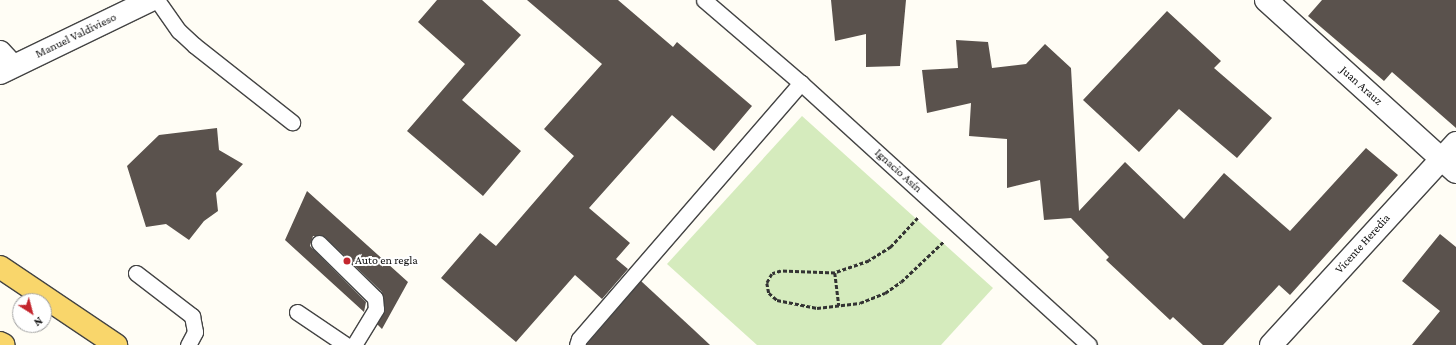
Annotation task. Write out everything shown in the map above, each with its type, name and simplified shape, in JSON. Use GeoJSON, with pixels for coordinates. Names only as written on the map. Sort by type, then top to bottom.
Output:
{"type":"FeatureCollection","features":[{"type":"Feature","properties":{"kind":"main road"},"geometry":{"type":"LineString","coordinates":[[0,267],[116,345]]}},
{"type":"Feature","properties":{"kind":"main road"},"geometry":{"type":"LineString","coordinates":[[0,343],[4,345]]}},
{"type":"Feature","properties":{"kind":"street","name":"Manuel Valdivieso"},"geometry":{"type":"LineString","coordinates":[[4,64],[151,0]]}},
{"type":"Feature","properties":{"kind":"street","name":"Juan Arauz"},"geometry":{"type":"LineString","coordinates":[[1266,0],[1448,165]]}},
{"type":"Feature","properties":{"kind":"street","name":"Vicente Heredia"},"geometry":{"type":"LineString","coordinates":[[1271,345],[1448,165],[1456,143]]}},
{"type":"Feature","properties":{"kind":"lane"},"geometry":{"type":"LineString","coordinates":[[157,0],[180,31],[194,44],[292,122]]}},
{"type":"Feature","properties":{"kind":"lane","name":"Ignacio Asín"},"geometry":{"type":"LineString","coordinates":[[704,0],[801,83],[1089,345]]}},
{"type":"Feature","properties":{"kind":"lane"},"geometry":{"type":"LineString","coordinates":[[577,345],[579,338],[801,83]]}},
{"type":"Feature","properties":{"kind":"lane"},"geometry":{"type":"LineString","coordinates":[[318,243],[375,298],[376,309],[354,345]]}},
{"type":"Feature","properties":{"kind":"lane"},"geometry":{"type":"LineString","coordinates":[[136,273],[192,316],[195,332],[188,345]]}},
{"type":"Feature","properties":{"kind":"lane"},"geometry":{"type":"LineString","coordinates":[[297,312],[346,345]]}},
{"type":"Feature","properties":{"kind":"path"},"geometry":{"type":"LineString","coordinates":[[932,202],[891,247],[869,261],[835,273],[781,270],[772,274],[767,283],[769,294],[777,300],[817,308],[860,303],[885,293],[901,282],[958,226]]}},
{"type":"Feature","properties":{"kind":"path"},"geometry":{"type":"LineString","coordinates":[[835,273],[839,306]]}},
{"type":"Feature","properties":{"kind":"green space"},"geometry":{"type":"Polygon","coordinates":[[[802,116],[993,288],[941,345],[757,345],[667,264],[802,116]]]}},
{"type":"Feature","properties":{"kind":"building"},"geometry":{"type":"Polygon","coordinates":[[[437,0],[482,0],[521,35],[462,100],[521,151],[483,196],[407,131],[465,64],[418,22],[437,0]]]}},
{"type":"Feature","properties":{"kind":"building"},"geometry":{"type":"Polygon","coordinates":[[[527,0],[618,0],[673,47],[677,42],[752,106],[714,151],[672,115],[589,208],[630,243],[616,259],[628,269],[602,299],[575,275],[516,342],[441,278],[480,233],[496,246],[574,156],[544,129],[602,64],[527,0]]]}},
{"type":"Feature","properties":{"kind":"building"},"geometry":{"type":"Polygon","coordinates":[[[831,0],[906,0],[900,66],[866,67],[866,34],[835,41],[831,0]]]}},
{"type":"Feature","properties":{"kind":"building"},"geometry":{"type":"Polygon","coordinates":[[[1322,0],[1456,0],[1456,128],[1392,72],[1384,81],[1308,16],[1322,0]]]}},
{"type":"Feature","properties":{"kind":"building"},"geometry":{"type":"Polygon","coordinates":[[[1167,11],[1221,61],[1214,68],[1272,118],[1237,158],[1179,109],[1139,152],[1083,100],[1167,11]]]}},
{"type":"Feature","properties":{"kind":"building"},"geometry":{"type":"Polygon","coordinates":[[[956,40],[988,42],[992,68],[1026,64],[1045,44],[1071,68],[1079,211],[1125,162],[1184,219],[1224,173],[1290,231],[1366,148],[1398,175],[1290,295],[1279,285],[1223,345],[1203,345],[1173,317],[1170,320],[1106,260],[1109,257],[1071,218],[1044,220],[1040,180],[1007,188],[1007,139],[969,136],[971,103],[927,113],[922,70],[958,68],[956,40]]]}},
{"type":"Feature","properties":{"kind":"building"},"geometry":{"type":"Polygon","coordinates":[[[217,128],[219,150],[243,164],[216,193],[218,211],[204,221],[189,240],[166,224],[146,227],[127,166],[159,135],[217,128]]]}},
{"type":"Feature","properties":{"kind":"building","name":"Auto en regla"},"geometry":{"type":"Polygon","coordinates":[[[307,191],[408,282],[382,329],[377,324],[385,309],[382,292],[325,237],[313,236],[310,246],[366,302],[364,312],[285,240],[307,191]]]}},
{"type":"Feature","properties":{"kind":"building"},"geometry":{"type":"Polygon","coordinates":[[[1440,234],[1456,247],[1456,345],[1412,345],[1440,311],[1402,281],[1440,234]]]}},
{"type":"Feature","properties":{"kind":"building"},"geometry":{"type":"Polygon","coordinates":[[[641,281],[694,330],[710,345],[586,345],[641,281]]]}},
{"type":"Feature","properties":{"kind":"place","name":"Auto en regla"},"geometry":{"type":"Point","coordinates":[347,261]}}]}
